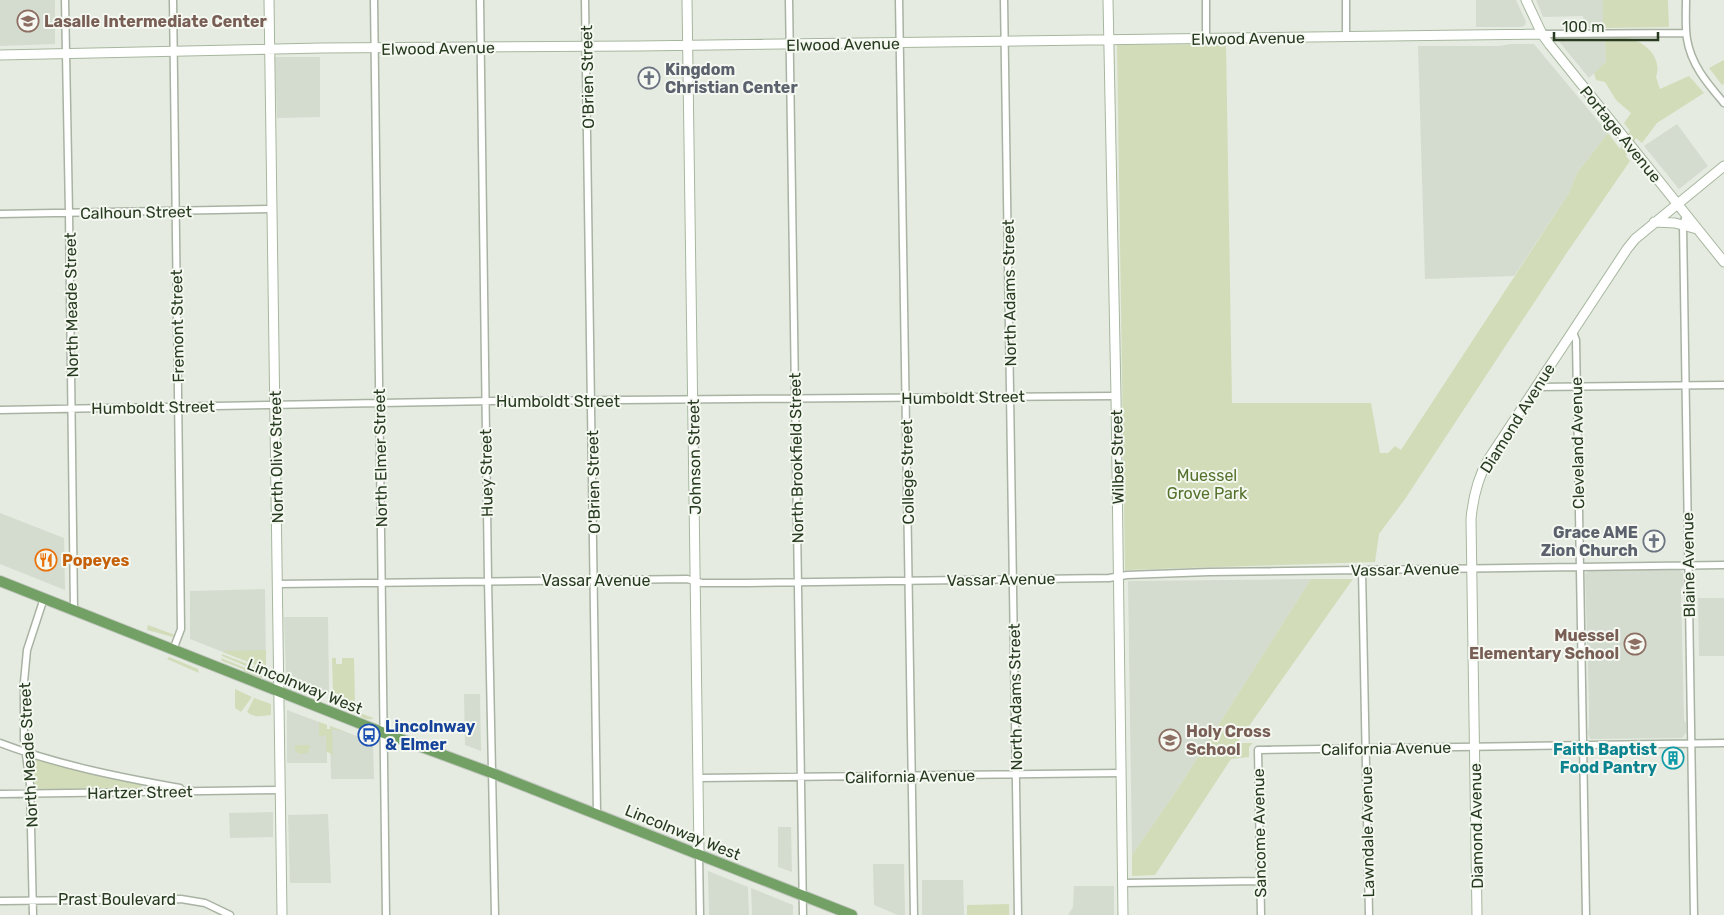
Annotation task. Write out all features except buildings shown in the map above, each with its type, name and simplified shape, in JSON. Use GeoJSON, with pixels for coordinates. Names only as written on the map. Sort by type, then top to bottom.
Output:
{"type":"FeatureCollection","features":[{"type":"Feature","properties":{"kind":"main road","name":"Lincolnway West"},"geometry":{"type":"LineString","coordinates":[[0,581],[279,692],[492,773],[852,915]]}},
{"type":"Feature","properties":{"kind":"street","name":"North Meade Street"},"geometry":{"type":"LineString","coordinates":[[65,0],[70,213],[74,610]]}},
{"type":"Feature","properties":{"kind":"street","name":"Fremont Street"},"geometry":{"type":"LineString","coordinates":[[173,0],[181,629],[173,650]]}},
{"type":"Feature","properties":{"kind":"street","name":"North Olive Street"},"geometry":{"type":"LineString","coordinates":[[269,0],[282,915]]}},
{"type":"Feature","properties":{"kind":"street","name":"North Elmer Street"},"geometry":{"type":"LineString","coordinates":[[374,0],[386,915]]}},
{"type":"Feature","properties":{"kind":"street","name":"Huey Street"},"geometry":{"type":"LineString","coordinates":[[480,0],[485,401],[495,915]]}},
{"type":"Feature","properties":{"kind":"street","name":"O'Brien Street"},"geometry":{"type":"LineString","coordinates":[[586,0],[597,814]]}},
{"type":"Feature","properties":{"kind":"street","name":"Johnson Street"},"geometry":{"type":"LineString","coordinates":[[687,0],[700,915]]}},
{"type":"Feature","properties":{"kind":"street","name":"North Brookfield Street"},"geometry":{"type":"LineString","coordinates":[[789,0],[803,915]]}},
{"type":"Feature","properties":{"kind":"street","name":"College Street"},"geometry":{"type":"LineString","coordinates":[[899,0],[914,915]]}},
{"type":"Feature","properties":{"kind":"street","name":"North Adams Street"},"geometry":{"type":"LineString","coordinates":[[1004,0],[1018,915]]}},
{"type":"Feature","properties":{"kind":"street","name":"Wilber Street"},"geometry":{"type":"LineString","coordinates":[[1108,0],[1116,396],[1123,915]]}},
{"type":"Feature","properties":{"kind":"street"},"geometry":{"type":"LineString","coordinates":[[1206,0],[1206,40]]}},
{"type":"Feature","properties":{"kind":"street"},"geometry":{"type":"LineString","coordinates":[[1346,0],[1346,36]]}},
{"type":"Feature","properties":{"kind":"street","name":"Portage Avenue"},"geometry":{"type":"LineString","coordinates":[[1526,0],[1542,34],[1568,69],[1724,262]]}},
{"type":"Feature","properties":{"kind":"street"},"geometry":{"type":"LineString","coordinates":[[1686,0],[1686,33],[1692,58],[1706,81],[1724,103]]}},
{"type":"Feature","properties":{"kind":"street","name":"Elwood Avenue"},"geometry":{"type":"LineString","coordinates":[[0,54],[270,49],[1206,40],[1346,36],[1686,33]]}},
{"type":"Feature","properties":{"kind":"street","name":"Diamond Avenue"},"geometry":{"type":"LineString","coordinates":[[1477,915],[1471,568],[1473,503],[1479,477],[1488,460],[1627,249],[1654,222],[1724,166]]}},
{"type":"Feature","properties":{"kind":"street","name":"Calhoun Street"},"geometry":{"type":"LineString","coordinates":[[0,214],[272,209]]}},
{"type":"Feature","properties":{"kind":"street","name":"Blaine Avenue"},"geometry":{"type":"LineString","coordinates":[[1686,215],[1683,225],[1694,915]]}},
{"type":"Feature","properties":{"kind":"street"},"geometry":{"type":"LineString","coordinates":[[1654,222],[1683,225],[1697,229]]}},
{"type":"Feature","properties":{"kind":"street","name":"Cleveland Avenue"},"geometry":{"type":"LineString","coordinates":[[1573,332],[1576,340],[1586,915]]}},
{"type":"Feature","properties":{"kind":"street"},"geometry":{"type":"LineString","coordinates":[[1536,387],[1724,385]]}},
{"type":"Feature","properties":{"kind":"street","name":"Humboldt Street"},"geometry":{"type":"LineString","coordinates":[[0,410],[485,401],[1116,396]]}},
{"type":"Feature","properties":{"kind":"street","name":"Vassar Avenue"},"geometry":{"type":"LineString","coordinates":[[278,584],[687,579],[696,582],[798,582],[1579,566],[1724,565]]}},
{"type":"Feature","properties":{"kind":"street","name":"Lawndale Avenue"},"geometry":{"type":"LineString","coordinates":[[1362,570],[1369,915]]}},
{"type":"Feature","properties":{"kind":"street","name":"North Meade Street"},"geometry":{"type":"LineString","coordinates":[[33,915],[31,793],[25,752],[23,708],[25,668],[34,625],[44,598]]}},
{"type":"Feature","properties":{"kind":"street"},"geometry":{"type":"LineString","coordinates":[[0,743],[91,771],[196,791]]}},
{"type":"Feature","properties":{"kind":"street","name":"California Avenue"},"geometry":{"type":"LineString","coordinates":[[1258,750],[1724,744]]}},
{"type":"Feature","properties":{"kind":"street","name":"Sancome Avenue"},"geometry":{"type":"LineString","coordinates":[[1258,750],[1261,915]]}},
{"type":"Feature","properties":{"kind":"street","name":"California Avenue"},"geometry":{"type":"LineString","coordinates":[[699,778],[1121,774]]}},
{"type":"Feature","properties":{"kind":"street","name":"Hartzer Street"},"geometry":{"type":"LineString","coordinates":[[0,794],[280,790]]}},
{"type":"Feature","properties":{"kind":"street"},"geometry":{"type":"LineString","coordinates":[[1123,883],[1260,881]]}},
{"type":"Feature","properties":{"kind":"street","name":"Prast Boulevard"},"geometry":{"type":"LineString","coordinates":[[0,900],[181,899],[205,903],[230,915]]}},
{"type":"Feature","properties":{"kind":"shaded area","name":"Lasalle Intermediate Center"},"geometry":{"type":"Polygon","coordinates":[[[0,0],[55,0],[55,44],[0,46],[0,0]]]}},
{"type":"Feature","properties":{"kind":"shaded area"},"geometry":{"type":"Polygon","coordinates":[[[1476,0],[1516,0],[1526,22],[1525,25],[1522,27],[1476,27],[1476,0]]]}},
{"type":"Feature","properties":{"kind":"shaded area"},"geometry":{"type":"Polygon","coordinates":[[[1536,0],[1603,0],[1603,28],[1584,28],[1583,16],[1543,17],[1536,0]]]}},
{"type":"Feature","properties":{"kind":"shaded area"},"geometry":{"type":"Polygon","coordinates":[[[1557,39],[1605,39],[1606,62],[1589,78],[1557,39]]]}},
{"type":"Feature","properties":{"kind":"shaded area"},"geometry":{"type":"Polygon","coordinates":[[[1534,44],[1608,133],[1577,173],[1569,193],[1514,276],[1425,279],[1418,46],[1499,46],[1534,44]]]}},
{"type":"Feature","properties":{"kind":"shaded area"},"geometry":{"type":"Polygon","coordinates":[[[275,57],[320,57],[320,117],[277,118],[275,57]]]}},
{"type":"Feature","properties":{"kind":"shaded area"},"geometry":{"type":"Polygon","coordinates":[[[1677,124],[1708,166],[1679,189],[1644,146],[1677,124]]]}},
{"type":"Feature","properties":{"kind":"shaded area"},"geometry":{"type":"Polygon","coordinates":[[[0,513],[64,538],[65,590],[0,564],[0,513]]]}},
{"type":"Feature","properties":{"kind":"shaded area","name":"Muessel Elementary School"},"geometry":{"type":"Polygon","coordinates":[[[1679,569],[1683,573],[1684,585],[1681,588],[1684,720],[1686,723],[1686,733],[1682,738],[1591,739],[1588,732],[1589,701],[1585,574],[1590,570],[1679,569]]]}},
{"type":"Feature","properties":{"kind":"shaded area","name":"Holy Cross School"},"geometry":{"type":"Polygon","coordinates":[[[1311,579],[1179,787],[1132,855],[1128,581],[1311,579]]]}},
{"type":"Feature","properties":{"kind":"shaded area"},"geometry":{"type":"Polygon","coordinates":[[[265,589],[266,669],[190,639],[190,591],[265,589]]]}},
{"type":"Feature","properties":{"kind":"shaded area"},"geometry":{"type":"Polygon","coordinates":[[[1698,598],[1724,598],[1724,656],[1699,656],[1698,598]]]}},
{"type":"Feature","properties":{"kind":"shaded area"},"geometry":{"type":"Polygon","coordinates":[[[284,617],[328,617],[329,693],[286,675],[284,617]]]}},
{"type":"Feature","properties":{"kind":"shaded area"},"geometry":{"type":"Polygon","coordinates":[[[464,694],[480,694],[481,751],[465,745],[464,694]]]}},
{"type":"Feature","properties":{"kind":"shaded area"},"geometry":{"type":"Polygon","coordinates":[[[287,710],[327,725],[327,763],[287,763],[287,710]]]}},
{"type":"Feature","properties":{"kind":"shaded area"},"geometry":{"type":"Polygon","coordinates":[[[330,726],[373,742],[374,779],[331,779],[330,726]]]}},
{"type":"Feature","properties":{"kind":"shaded area"},"geometry":{"type":"Polygon","coordinates":[[[273,812],[273,837],[230,838],[229,813],[273,812]]]}},
{"type":"Feature","properties":{"kind":"shaded area"},"geometry":{"type":"Polygon","coordinates":[[[328,814],[331,883],[290,883],[288,815],[328,814]]]}},
{"type":"Feature","properties":{"kind":"shaded area"},"geometry":{"type":"Polygon","coordinates":[[[778,827],[791,827],[792,872],[778,867],[778,827]]]}},
{"type":"Feature","properties":{"kind":"shaded area"},"geometry":{"type":"Polygon","coordinates":[[[873,864],[904,864],[905,915],[898,915],[874,905],[873,864]]]}},
{"type":"Feature","properties":{"kind":"shaded area"},"geometry":{"type":"Polygon","coordinates":[[[708,871],[748,887],[749,915],[709,915],[708,871]]]}},
{"type":"Feature","properties":{"kind":"shaded area"},"geometry":{"type":"Polygon","coordinates":[[[922,880],[963,880],[964,915],[922,915],[922,880]]]}},
{"type":"Feature","properties":{"kind":"shaded area"},"geometry":{"type":"Polygon","coordinates":[[[1074,886],[1114,886],[1114,915],[1068,915],[1073,907],[1074,886]]]}},
{"type":"Feature","properties":{"kind":"shaded area"},"geometry":{"type":"Polygon","coordinates":[[[751,888],[793,905],[793,915],[752,915],[751,888]]]}},
{"type":"Feature","properties":{"kind":"green space"},"geometry":{"type":"Polygon","coordinates":[[[1603,0],[1668,0],[1669,27],[1603,28],[1603,0]]]}},
{"type":"Feature","properties":{"kind":"green space","name":"Muessel Grove Park"},"geometry":{"type":"Polygon","coordinates":[[[1605,39],[1631,39],[1645,46],[1656,60],[1656,77],[1660,89],[1689,76],[1704,93],[1657,123],[1642,143],[1636,138],[1626,156],[1630,161],[1566,254],[1405,499],[1379,534],[1375,562],[1125,570],[1117,45],[1226,44],[1232,403],[1371,403],[1380,453],[1388,453],[1395,446],[1401,450],[1569,193],[1577,173],[1608,133],[1620,149],[1630,131],[1624,123],[1631,113],[1616,100],[1605,82],[1596,80],[1594,73],[1606,62],[1605,39]]]}},
{"type":"Feature","properties":{"kind":"green space"},"geometry":{"type":"Polygon","coordinates":[[[1724,60],[1724,84],[1722,85],[1709,68],[1724,60]]]}},
{"type":"Feature","properties":{"kind":"green space"},"geometry":{"type":"Polygon","coordinates":[[[1311,579],[1353,579],[1237,743],[1253,743],[1249,747],[1249,757],[1231,759],[1155,875],[1132,876],[1132,855],[1179,787],[1311,579]]]}},
{"type":"Feature","properties":{"kind":"green space"},"geometry":{"type":"Polygon","coordinates":[[[148,625],[175,635],[173,637],[147,630],[148,625]]]}},
{"type":"Feature","properties":{"kind":"green space"},"geometry":{"type":"Polygon","coordinates":[[[266,650],[266,669],[223,652],[223,651],[266,650]]]}},
{"type":"Feature","properties":{"kind":"green space"},"geometry":{"type":"Polygon","coordinates":[[[222,654],[266,671],[266,674],[222,656],[222,654]]]}},
{"type":"Feature","properties":{"kind":"green space"},"geometry":{"type":"Polygon","coordinates":[[[169,657],[198,669],[199,673],[167,659],[169,657]]]}},
{"type":"Feature","properties":{"kind":"green space"},"geometry":{"type":"Polygon","coordinates":[[[221,658],[265,676],[261,678],[245,672],[243,669],[222,661],[221,658]]]}},
{"type":"Feature","properties":{"kind":"green space"},"geometry":{"type":"Polygon","coordinates":[[[332,658],[336,658],[336,664],[342,664],[342,658],[354,658],[355,704],[333,694],[332,658]]]}},
{"type":"Feature","properties":{"kind":"green space"},"geometry":{"type":"Polygon","coordinates":[[[235,689],[252,697],[241,712],[235,708],[235,689]]]}},
{"type":"Feature","properties":{"kind":"green space"},"geometry":{"type":"Polygon","coordinates":[[[254,698],[271,704],[271,715],[255,716],[247,712],[254,698]]]}},
{"type":"Feature","properties":{"kind":"green space"},"geometry":{"type":"Polygon","coordinates":[[[332,702],[373,719],[364,718],[332,704],[332,702]]]}},
{"type":"Feature","properties":{"kind":"green space"},"geometry":{"type":"Polygon","coordinates":[[[393,720],[414,728],[412,733],[402,731],[393,723],[393,720]]]}},
{"type":"Feature","properties":{"kind":"green space"},"geometry":{"type":"Polygon","coordinates":[[[319,722],[327,725],[327,729],[330,729],[330,726],[346,732],[332,729],[333,755],[326,751],[326,735],[319,737],[319,722]]]}},
{"type":"Feature","properties":{"kind":"green space"},"geometry":{"type":"Polygon","coordinates":[[[295,745],[310,745],[308,753],[299,754],[295,750],[295,745]]]}},
{"type":"Feature","properties":{"kind":"green space"},"geometry":{"type":"Polygon","coordinates":[[[36,758],[141,784],[142,786],[140,788],[38,789],[34,786],[30,762],[36,758]]]}},
{"type":"Feature","properties":{"kind":"green space"},"geometry":{"type":"Polygon","coordinates":[[[1009,904],[1009,915],[967,915],[967,905],[1009,904]]]}},
{"type":"Feature","properties":{"kind":"place","name":"Lasalle Intermediate Center"},"geometry":{"type":"Point","coordinates":[28,21]}},
{"type":"Feature","properties":{"kind":"place","name":"Kingdom Christian Center"},"geometry":{"type":"Point","coordinates":[649,78]}},
{"type":"Feature","properties":{"kind":"place","name":"Grace AME Zion Church"},"geometry":{"type":"Point","coordinates":[1654,541]}},
{"type":"Feature","properties":{"kind":"place","name":"Popeyes"},"geometry":{"type":"Point","coordinates":[46,560]}},
{"type":"Feature","properties":{"kind":"place","name":"Muessel Elementary School"},"geometry":{"type":"Point","coordinates":[1635,644]}},
{"type":"Feature","properties":{"kind":"place","name":"Lincolnway & Elmer"},"geometry":{"type":"Point","coordinates":[369,735]}},
{"type":"Feature","properties":{"kind":"place","name":"Holy Cross School"},"geometry":{"type":"Point","coordinates":[1170,740]}},
{"type":"Feature","properties":{"kind":"place","name":"Faith Baptist Food Pantry"},"geometry":{"type":"Point","coordinates":[1673,758]}}]}
